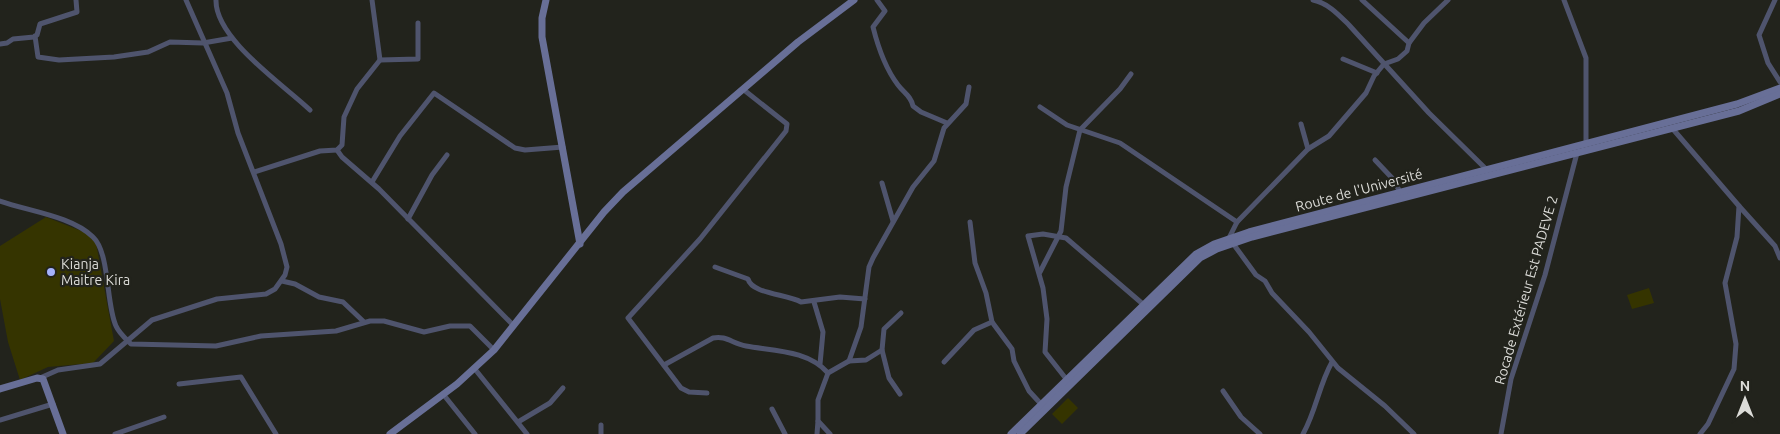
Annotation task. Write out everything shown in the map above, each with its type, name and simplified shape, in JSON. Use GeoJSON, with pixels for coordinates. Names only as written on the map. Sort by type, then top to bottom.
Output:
{"type":"FeatureCollection","features":[{"type":"Feature","properties":{"kind":"main road"},"geometry":{"type":"LineString","coordinates":[[546,0],[542,18],[542,37],[580,244]]}},
{"type":"Feature","properties":{"kind":"main road"},"geometry":{"type":"LineString","coordinates":[[390,434],[443,394],[494,350],[604,212],[623,192],[798,42],[854,0]]}},
{"type":"Feature","properties":{"kind":"main road","name":"Route de l'Université"},"geometry":{"type":"LineString","coordinates":[[1279,228],[1400,192],[1737,104],[1780,88]]}},
{"type":"Feature","properties":{"kind":"main road","name":"Route de l'Université"},"geometry":{"type":"LineString","coordinates":[[1011,434],[1196,254],[1231,240],[1739,111],[1780,94]]}},
{"type":"Feature","properties":{"kind":"main road","name":"Route de l'Université"},"geometry":{"type":"LineString","coordinates":[[1020,434],[1200,258],[1231,240]]}},
{"type":"Feature","properties":{"kind":"main road"},"geometry":{"type":"LineString","coordinates":[[0,388],[40,378],[44,381],[63,434]]}},
{"type":"Feature","properties":{"kind":"street"},"geometry":{"type":"LineString","coordinates":[[76,0],[78,12],[40,24],[36,36],[38,57],[59,60],[114,57],[148,52],[170,42],[203,43],[232,38]]}},
{"type":"Feature","properties":{"kind":"street"},"geometry":{"type":"LineString","coordinates":[[40,378],[58,370],[100,364],[152,320],[217,299],[266,294],[275,289],[282,281],[287,266],[283,252],[238,133],[226,93],[186,0]]}},
{"type":"Feature","properties":{"kind":"street"},"geometry":{"type":"LineString","coordinates":[[216,0],[216,10],[232,38],[249,58],[310,110]]}},
{"type":"Feature","properties":{"kind":"street"},"geometry":{"type":"LineString","coordinates":[[337,150],[344,140],[344,117],[357,90],[380,60],[372,0]]}},
{"type":"Feature","properties":{"kind":"street"},"geometry":{"type":"LineString","coordinates":[[877,0],[885,11],[873,28],[878,48],[887,67],[898,85],[912,100],[913,106],[947,123]]}},
{"type":"Feature","properties":{"kind":"street"},"geometry":{"type":"LineString","coordinates":[[1313,0],[1320,1],[1342,18],[1429,113],[1487,170]]}},
{"type":"Feature","properties":{"kind":"street"},"geometry":{"type":"LineString","coordinates":[[1362,0],[1409,43]]}},
{"type":"Feature","properties":{"kind":"street"},"geometry":{"type":"LineString","coordinates":[[1414,434],[1385,406],[1332,362],[1309,332],[1272,293],[1265,281],[1256,275],[1231,240],[1237,222],[1308,149],[1329,136],[1337,128],[1366,93],[1384,64],[1407,51],[1409,43],[1424,23],[1448,0]]}},
{"type":"Feature","properties":{"kind":"street"},"geometry":{"type":"LineString","coordinates":[[1564,0],[1586,58],[1586,144]]}},
{"type":"Feature","properties":{"kind":"street"},"geometry":{"type":"LineString","coordinates":[[1775,0],[1759,35],[1768,63],[1780,82]]}},
{"type":"Feature","properties":{"kind":"street"},"geometry":{"type":"LineString","coordinates":[[380,60],[418,59],[418,23]]}},
{"type":"Feature","properties":{"kind":"street"},"geometry":{"type":"LineString","coordinates":[[0,44],[7,43],[13,39],[36,36]]}},
{"type":"Feature","properties":{"kind":"street"},"geometry":{"type":"LineString","coordinates":[[1343,59],[1377,73]]}},
{"type":"Feature","properties":{"kind":"street"},"geometry":{"type":"LineString","coordinates":[[1040,272],[1058,236],[1066,187],[1080,130],[1120,89],[1131,74]]}},
{"type":"Feature","properties":{"kind":"street"},"geometry":{"type":"LineString","coordinates":[[849,361],[861,328],[870,267],[893,221],[913,187],[934,161],[947,123],[966,104],[970,87]]}},
{"type":"Feature","properties":{"kind":"street"},"geometry":{"type":"LineString","coordinates":[[707,393],[689,392],[681,388],[628,318],[700,238],[786,131],[787,124],[744,90]]}},
{"type":"Feature","properties":{"kind":"street"},"geometry":{"type":"LineString","coordinates":[[372,182],[400,136],[434,93],[516,148],[525,150],[563,147]]}},
{"type":"Feature","properties":{"kind":"street"},"geometry":{"type":"LineString","coordinates":[[1040,107],[1067,125],[1120,143],[1131,149],[1237,222]]}},
{"type":"Feature","properties":{"kind":"street"},"geometry":{"type":"LineString","coordinates":[[1301,124],[1308,149]]}},
{"type":"Feature","properties":{"kind":"street"},"geometry":{"type":"LineString","coordinates":[[1672,128],[1775,246],[1780,258]]}},
{"type":"Feature","properties":{"kind":"street"},"geometry":{"type":"LineString","coordinates":[[254,172],[320,151],[337,150]]}},
{"type":"Feature","properties":{"kind":"street"},"geometry":{"type":"LineString","coordinates":[[337,150],[342,157],[372,182],[514,326]]}},
{"type":"Feature","properties":{"kind":"street","name":"Rocade Extérieur Est PADEVE 2"},"geometry":{"type":"LineString","coordinates":[[1501,434],[1508,393],[1545,275],[1577,153]]}},
{"type":"Feature","properties":{"kind":"street"},"geometry":{"type":"LineString","coordinates":[[408,220],[432,174],[447,155]]}},
{"type":"Feature","properties":{"kind":"street"},"geometry":{"type":"LineString","coordinates":[[1375,160],[1393,179],[1400,192]]}},
{"type":"Feature","properties":{"kind":"street"},"geometry":{"type":"LineString","coordinates":[[882,182],[893,221]]}},
{"type":"Feature","properties":{"kind":"street"},"geometry":{"type":"LineString","coordinates":[[0,201],[52,217],[81,229],[95,238],[102,254],[116,326],[131,344],[216,346],[261,336],[336,331],[364,322],[384,321],[424,332],[450,326],[470,326],[494,350]]}},
{"type":"Feature","properties":{"kind":"street"},"geometry":{"type":"LineString","coordinates":[[1700,434],[1708,424],[1734,369],[1736,344],[1725,284],[1737,237],[1739,206]]}},
{"type":"Feature","properties":{"kind":"street"},"geometry":{"type":"LineString","coordinates":[[970,222],[974,263],[986,293],[992,322],[1012,349],[1014,361],[1029,391],[1041,404]]}},
{"type":"Feature","properties":{"kind":"street"},"geometry":{"type":"LineString","coordinates":[[1067,380],[1045,352],[1047,312],[1040,272],[1028,236],[1058,236],[1066,238],[1144,306]]}},
{"type":"Feature","properties":{"kind":"street"},"geometry":{"type":"LineString","coordinates":[[715,267],[743,276],[755,288],[795,298],[801,302],[814,302],[815,299],[840,297],[866,299]]}},
{"type":"Feature","properties":{"kind":"street"},"geometry":{"type":"LineString","coordinates":[[282,281],[295,284],[319,297],[343,302],[364,322]]}},
{"type":"Feature","properties":{"kind":"street"},"geometry":{"type":"LineString","coordinates":[[814,302],[823,332],[820,364]]}},
{"type":"Feature","properties":{"kind":"street"},"geometry":{"type":"LineString","coordinates":[[900,394],[889,378],[882,350],[884,329],[901,314]]}},
{"type":"Feature","properties":{"kind":"street"},"geometry":{"type":"LineString","coordinates":[[944,362],[974,330],[992,322]]}},
{"type":"Feature","properties":{"kind":"street"},"geometry":{"type":"LineString","coordinates":[[664,365],[708,340],[720,336],[746,346],[790,352],[820,364],[828,373]]}},
{"type":"Feature","properties":{"kind":"street"},"geometry":{"type":"LineString","coordinates":[[817,434],[818,400],[828,373],[849,361],[866,360],[882,350]]}},
{"type":"Feature","properties":{"kind":"street"},"geometry":{"type":"LineString","coordinates":[[1303,434],[1311,420],[1322,382],[1332,362]]}},
{"type":"Feature","properties":{"kind":"street"},"geometry":{"type":"LineString","coordinates":[[474,368],[527,434]]}},
{"type":"Feature","properties":{"kind":"street"},"geometry":{"type":"LineString","coordinates":[[179,384],[241,377],[276,434]]}},
{"type":"Feature","properties":{"kind":"street"},"geometry":{"type":"LineString","coordinates":[[518,422],[550,403],[563,388]]}},
{"type":"Feature","properties":{"kind":"street"},"geometry":{"type":"LineString","coordinates":[[1223,391],[1241,417],[1260,434]]}},
{"type":"Feature","properties":{"kind":"street"},"geometry":{"type":"LineString","coordinates":[[443,394],[475,434]]}},
{"type":"Feature","properties":{"kind":"street"},"geometry":{"type":"LineString","coordinates":[[0,420],[53,404]]}},
{"type":"Feature","properties":{"kind":"street"},"geometry":{"type":"LineString","coordinates":[[772,409],[784,434]]}},
{"type":"Feature","properties":{"kind":"street"},"geometry":{"type":"LineString","coordinates":[[115,434],[164,417]]}},
{"type":"Feature","properties":{"kind":"street"},"geometry":{"type":"LineString","coordinates":[[818,421],[830,434]]}},
{"type":"Feature","properties":{"kind":"street"},"geometry":{"type":"LineString","coordinates":[[601,425],[601,434]]}},
{"type":"Feature","properties":{"kind":"shaded area","name":"Kianja Maitre Kira"},"geometry":{"type":"Polygon","coordinates":[[[46,217],[89,234],[96,243],[114,341],[93,363],[48,367],[20,380],[8,342],[0,299],[0,246],[46,217]]]}},
{"type":"Feature","properties":{"kind":"shaded area"},"geometry":{"type":"Polygon","coordinates":[[[1649,288],[1654,303],[1632,309],[1627,295],[1649,288]]]}},
{"type":"Feature","properties":{"kind":"shaded area"},"geometry":{"type":"Polygon","coordinates":[[[1068,398],[1078,408],[1062,424],[1052,414],[1068,398]]]}},
{"type":"Feature","properties":{"kind":"place","name":"Kianja Maitre Kira"},"geometry":{"type":"Point","coordinates":[51,272]}}]}
